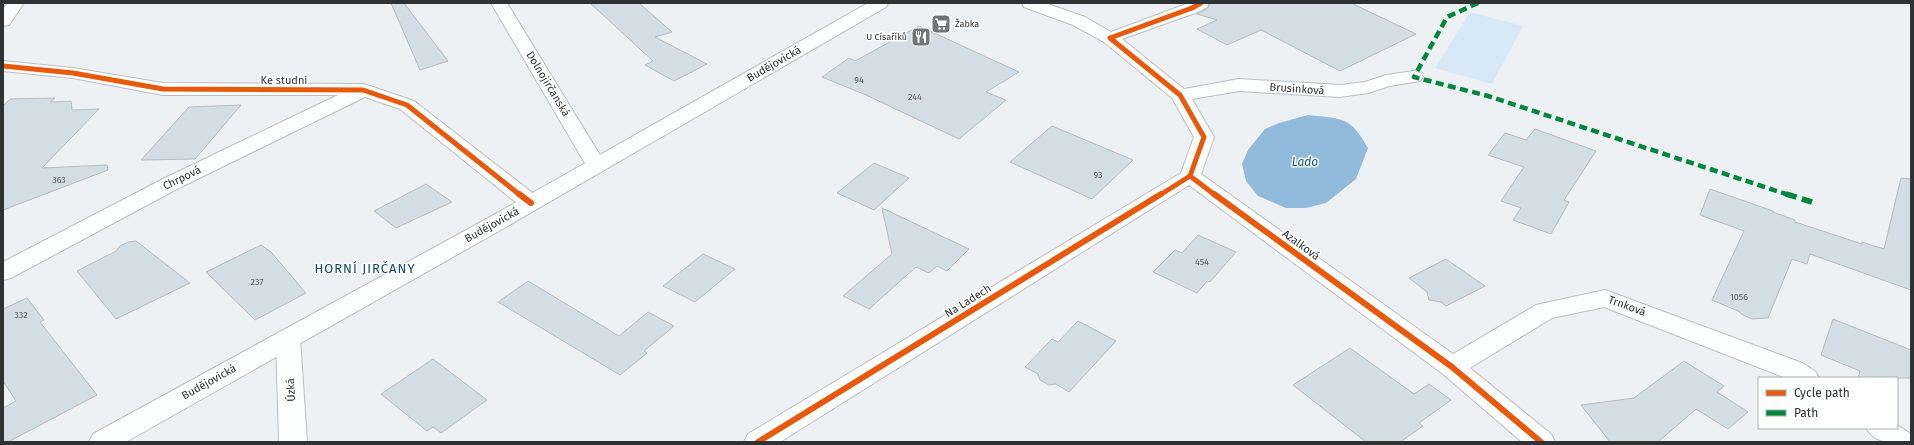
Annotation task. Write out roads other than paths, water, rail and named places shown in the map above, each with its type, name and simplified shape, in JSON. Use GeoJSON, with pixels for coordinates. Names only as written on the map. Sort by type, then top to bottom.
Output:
{"type":"FeatureCollection","features":[{"type":"Feature","properties":{"kind":"street"},"geometry":{"type":"LineString","coordinates":[[3,20],[16,3]]}},
{"type":"Feature","properties":{"kind":"street","name":"Dolnojirčanská"},"geometry":{"type":"LineString","coordinates":[[499,3],[596,165]]}},
{"type":"Feature","properties":{"kind":"street","name":"Budějovická"},"geometry":{"type":"LineString","coordinates":[[103,442],[531,203],[880,3]]}},
{"type":"Feature","properties":{"kind":"street"},"geometry":{"type":"LineString","coordinates":[[1030,3],[1080,21],[1110,38],[1180,95],[1204,137],[1190,176]]}},
{"type":"Feature","properties":{"kind":"street"},"geometry":{"type":"LineString","coordinates":[[1110,38],[1192,8],[1201,3]]}},
{"type":"Feature","properties":{"kind":"street","name":"Ke studni"},"geometry":{"type":"LineString","coordinates":[[3,66],[73,73],[163,89],[363,90],[407,105],[531,203]]}},
{"type":"Feature","properties":{"kind":"street","name":"Brusinková"},"geometry":{"type":"LineString","coordinates":[[1180,95],[1239,85],[1340,91],[1368,87],[1386,81],[1414,77]]}},
{"type":"Feature","properties":{"kind":"street","name":"Chrpová"},"geometry":{"type":"LineString","coordinates":[[3,272],[170,184],[363,90]]}},
{"type":"Feature","properties":{"kind":"street","name":"Azalková"},"geometry":{"type":"LineString","coordinates":[[1190,176],[1452,367],[1541,442]]}},
{"type":"Feature","properties":{"kind":"street","name":"Na Ladech"},"geometry":{"type":"LineString","coordinates":[[758,442],[1190,176]]}},
{"type":"Feature","properties":{"kind":"street","name":"Trnková"},"geometry":{"type":"LineString","coordinates":[[1452,367],[1546,311],[1605,298],[1793,370],[1804,377]]}},
{"type":"Feature","properties":{"kind":"street","name":"Úzká"},"geometry":{"type":"LineString","coordinates":[[288,338],[293,442]]}},
{"type":"Feature","properties":{"kind":"street"},"geometry":{"type":"LineString","coordinates":[[1882,429],[1901,442]]}},
{"type":"Feature","properties":{"kind":"water","name":"Lado"},"geometry":{"type":"Polygon","coordinates":[[[1308,115],[1330,117],[1344,121],[1356,130],[1368,148],[1356,179],[1326,203],[1306,208],[1286,208],[1258,196],[1246,181],[1242,164],[1248,150],[1265,129],[1279,123],[1308,115]]]}},
{"type":"Feature","properties":{"kind":"place","name":"Žabka"},"geometry":{"type":"Point","coordinates":[941,24]}},
{"type":"Feature","properties":{"kind":"place","name":"U Císaříků"},"geometry":{"type":"Point","coordinates":[921,37]}},
{"type":"Feature","properties":{"kind":"district","name":"HORNÍ JIRČANY"},"geometry":{"type":"Point","coordinates":[365,268]}}]}
